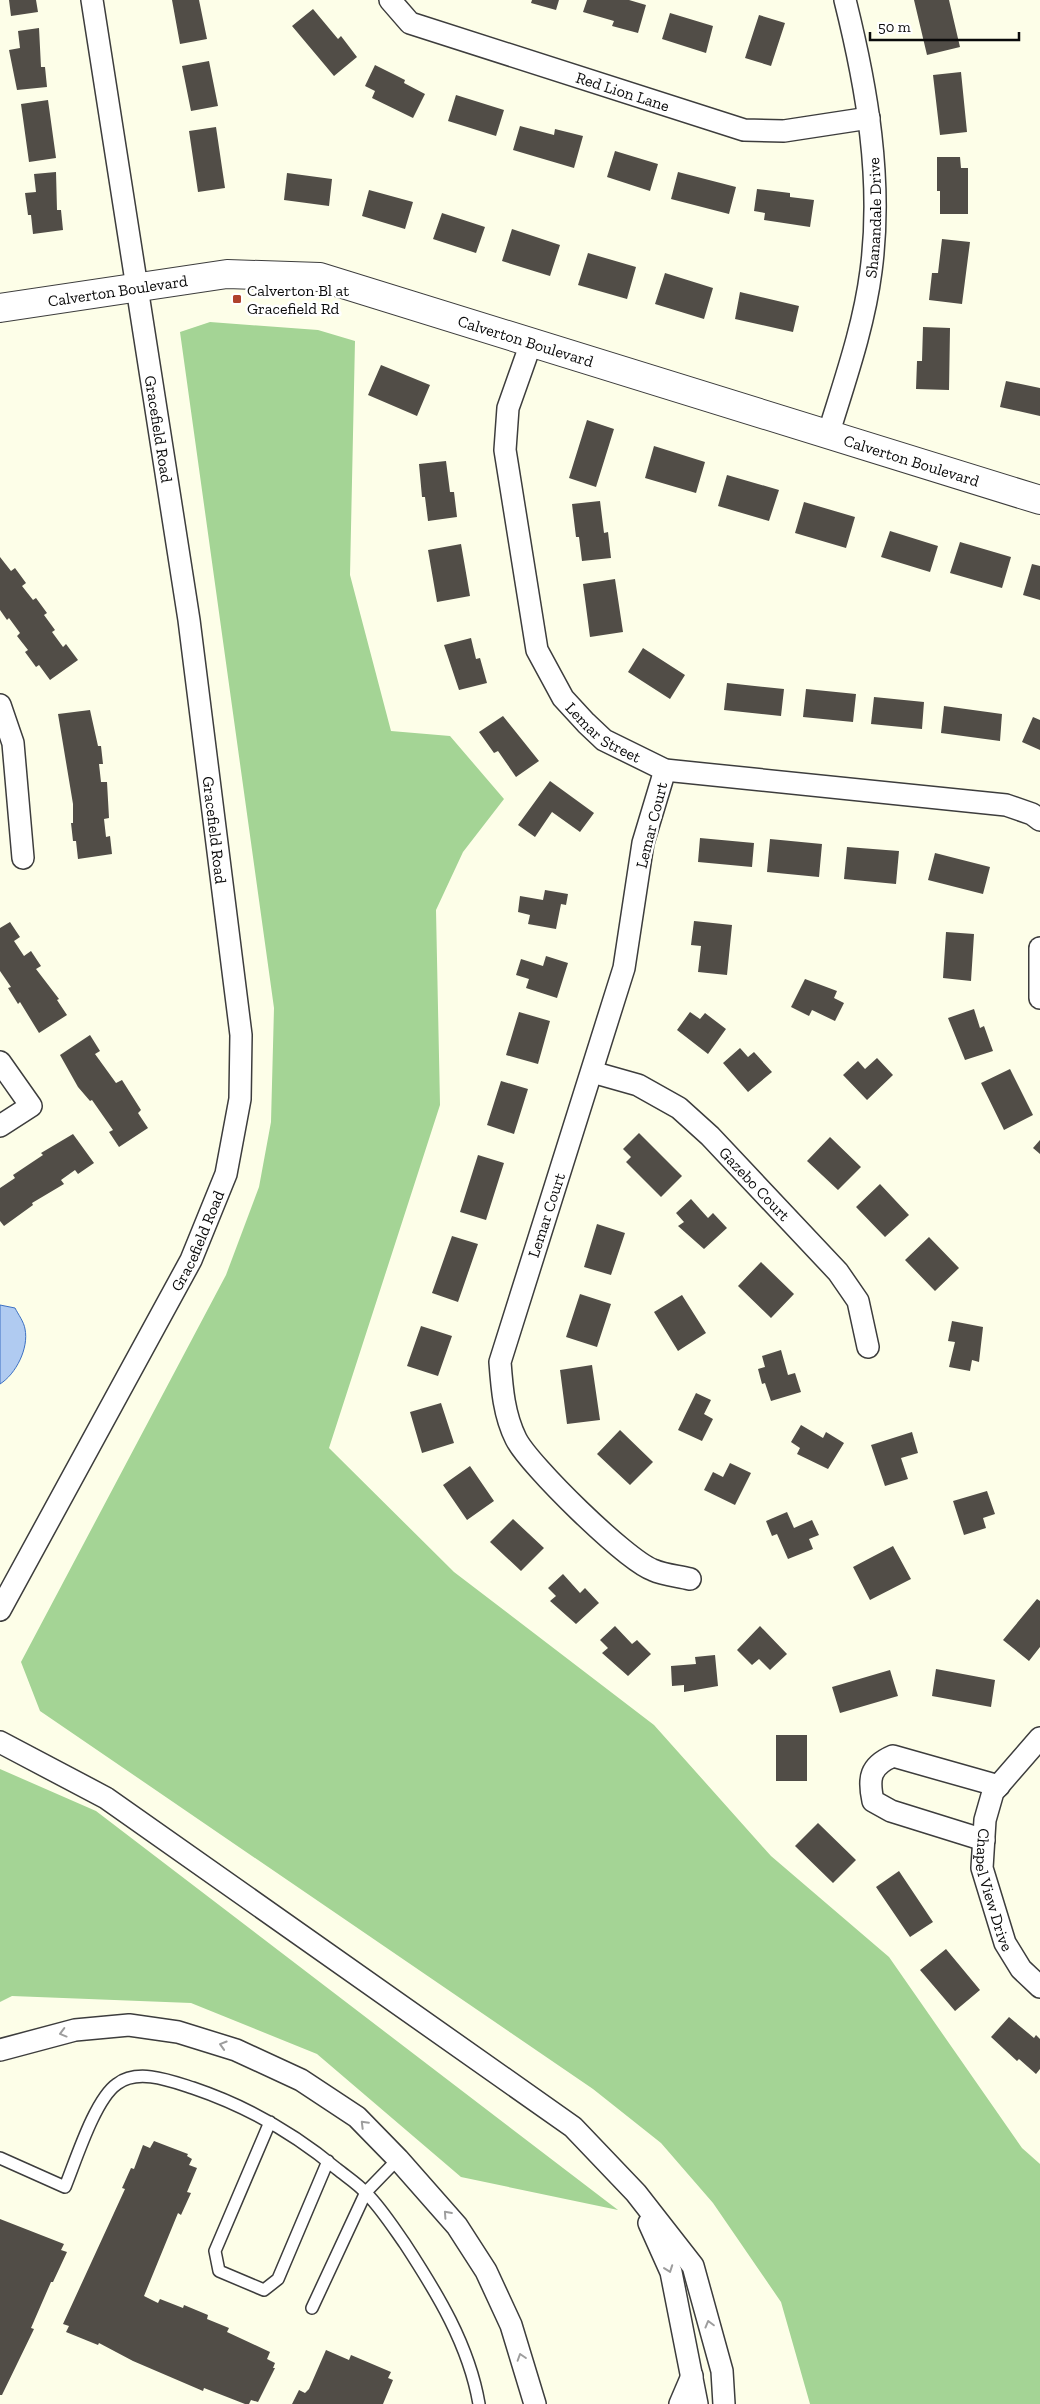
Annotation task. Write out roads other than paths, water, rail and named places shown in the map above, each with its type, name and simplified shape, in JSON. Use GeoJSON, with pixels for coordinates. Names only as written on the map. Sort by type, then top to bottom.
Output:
{"type":"FeatureCollection","features":[{"type":"Feature","properties":{"kind":"street","name":"Gracefield Road"},"geometry":{"type":"LineString","coordinates":[[0,1610],[191,1260],[226,1174],[240,1099],[241,1035],[188,620],[92,0]]}},
{"type":"Feature","properties":{"kind":"street","name":"Red Lion Lane"},"geometry":{"type":"LineString","coordinates":[[390,0],[410,23],[744,130],[784,131],[870,118]]}},
{"type":"Feature","properties":{"kind":"street","name":"Shanandale Drive"},"geometry":{"type":"LineString","coordinates":[[829,432],[854,352],[871,271],[875,186],[870,118],[859,55],[845,0]]}},
{"type":"Feature","properties":{"kind":"street","name":"Calverton Boulevard"},"geometry":{"type":"LineString","coordinates":[[0,308],[227,274],[320,277],[531,343],[829,432],[1040,500]]}},
{"type":"Feature","properties":{"kind":"street","name":"Lemar Street"},"geometry":{"type":"LineString","coordinates":[[531,343],[508,408],[504,450],[537,650],[563,698],[604,740],[665,770],[1006,805],[1032,814],[1040,820]]}},
{"type":"Feature","properties":{"kind":"street"},"geometry":{"type":"LineString","coordinates":[[0,705],[13,743],[23,858]]}},
{"type":"Feature","properties":{"kind":"street","name":"Lemar Court"},"geometry":{"type":"LineString","coordinates":[[665,770],[643,842],[624,968],[504,1344],[500,1362],[502,1400],[516,1440],[532,1461],[603,1533],[652,1570],[690,1579]]}},
{"type":"Feature","properties":{"kind":"street"},"geometry":{"type":"LineString","coordinates":[[1040,948],[1040,998]]}},
{"type":"Feature","properties":{"kind":"street"},"geometry":{"type":"LineString","coordinates":[[0,1062],[31,1106],[0,1126]]}},
{"type":"Feature","properties":{"kind":"street","name":"Gazebo Court"},"geometry":{"type":"LineString","coordinates":[[592,1072],[646,1089],[679,1108],[710,1136],[838,1272],[858,1300],[868,1347]]}},
{"type":"Feature","properties":{"kind":"street","name":"Chapel View Drive"},"geometry":{"type":"LineString","coordinates":[[1040,1738],[993,1792],[986,1820],[982,1868],[1005,1943],[1021,1969],[1040,1987]]}},
{"type":"Feature","properties":{"kind":"street"},"geometry":{"type":"LineString","coordinates":[[0,1742],[106,1798],[573,2127],[636,2192],[693,2266],[722,2372],[724,2404]]}},
{"type":"Feature","properties":{"kind":"street"},"geometry":{"type":"LineString","coordinates":[[984,1840],[891,1811],[873,1802],[869,1782],[879,1762],[893,1756],[999,1786]]}},
{"type":"Feature","properties":{"kind":"street"},"geometry":{"type":"LineString","coordinates":[[0,2050],[75,2030],[129,2025],[178,2032],[236,2050],[301,2080],[357,2117],[398,2159],[457,2226],[486,2272],[511,2325],[535,2404]]}},
{"type":"Feature","properties":{"kind":"street"},"geometry":{"type":"LineString","coordinates":[[636,2192],[671,2272],[697,2404]]}},
{"type":"Feature","properties":{"kind":"street"},"geometry":{"type":"LineString","coordinates":[[692,2376],[722,2372]]}},
{"type":"Feature","properties":{"kind":"street"},"geometry":{"type":"LineString","coordinates":[[680,2404],[692,2376]]}},
{"type":"Feature","properties":{"kind":"lane"},"geometry":{"type":"LineString","coordinates":[[0,2158],[65,2187],[104,2096],[118,2083],[133,2076],[154,2078],[218,2096],[270,2122],[310,2147],[366,2192],[392,2226],[436,2291],[464,2351],[479,2404]]}},
{"type":"Feature","properties":{"kind":"lane"},"geometry":{"type":"LineString","coordinates":[[270,2122],[215,2251],[219,2271],[264,2290],[278,2280],[328,2161]]}},
{"type":"Feature","properties":{"kind":"lane"},"geometry":{"type":"LineString","coordinates":[[312,2308],[366,2192],[398,2159]]}},
{"type":"Feature","properties":{"kind":"water"},"geometry":{"type":"Polygon","coordinates":[[[0,1305],[15,1308],[25,1329],[26,1336],[20,1360],[6,1380],[0,1384],[0,1305]]]}},
{"type":"Feature","properties":{"kind":"place","name":"Calverton Bl at Gracefield Rd"},"geometry":{"type":"Point","coordinates":[237,299]}}]}
